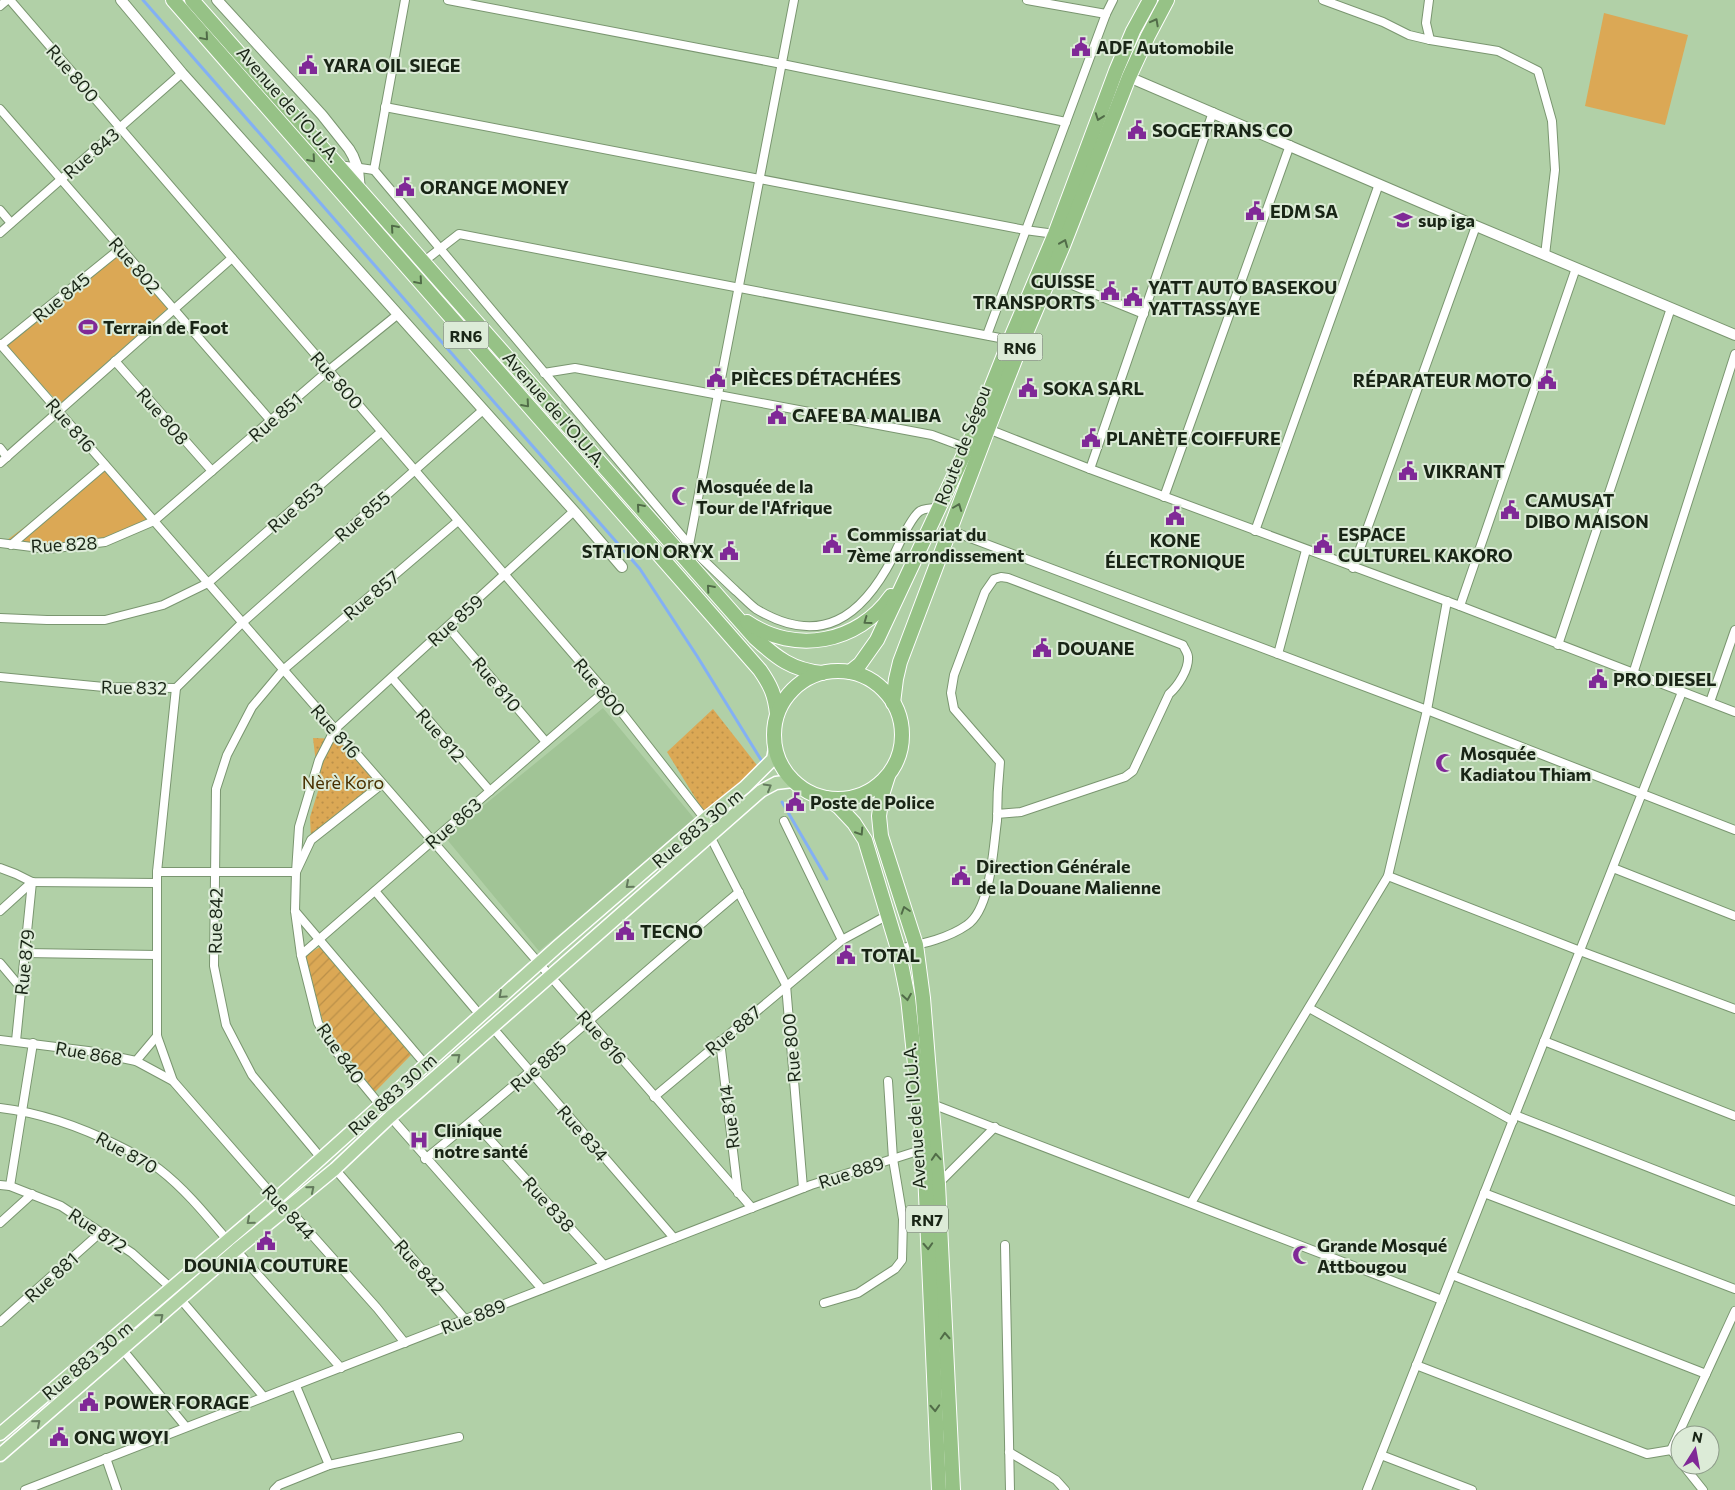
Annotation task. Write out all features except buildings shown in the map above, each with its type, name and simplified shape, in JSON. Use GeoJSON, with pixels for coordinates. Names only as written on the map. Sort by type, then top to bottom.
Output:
{"type":"FeatureCollection","features":[{"type":"Feature","properties":{"kind":"highway","name":"Avenue de l'O.U.A."},"geometry":{"type":"LineString","coordinates":[[173,0],[760,670],[770,684],[775,696],[777,714]]}},
{"type":"Feature","properties":{"kind":"highway","name":"Avenue de l'O.U.A."},"geometry":{"type":"LineString","coordinates":[[192,0],[755,638],[787,664],[811,672],[822,673]]}},
{"type":"Feature","properties":{"kind":"highway","name":"Route de Ségou"},"geometry":{"type":"LineString","coordinates":[[850,672],[860,664],[876,640],[968,448],[1010,340],[1055,234],[1116,71],[1133,31],[1150,0]]}},
{"type":"Feature","properties":{"kind":"highway","name":"Route de Ségou"},"geometry":{"type":"LineString","coordinates":[[893,703],[900,662],[988,428],[1129,77],[1167,0]]}},
{"type":"Feature","properties":{"kind":"highway","name":"RN6"},"geometry":{"type":"LineString","coordinates":[[727,608],[762,632],[780,638],[804,641],[823,640],[845,634],[875,615],[909,571]]}},
{"type":"Feature","properties":{"kind":"highway"},"geometry":{"type":"LineString","coordinates":[[850,672],[867,678],[882,688],[900,717],[902,732],[901,748],[896,762],[888,776],[875,787],[860,795],[843,799],[826,798],[808,792],[793,781],[779,760],[775,748],[774,731],[777,714],[783,702],[795,688],[810,677],[822,673],[850,672]]}},
{"type":"Feature","properties":{"kind":"highway","name":"Avenue de l'O.U.A."},"geometry":{"type":"LineString","coordinates":[[888,776],[882,794],[879,816],[881,836],[916,945],[924,998],[938,1184],[953,1490]]}},
{"type":"Feature","properties":{"kind":"highway","name":"Avenue de l'O.U.A."},"geometry":{"type":"LineString","coordinates":[[826,798],[839,807],[854,823],[865,840],[898,949],[908,998],[924,1149],[939,1490]]}},
{"type":"Feature","properties":{"kind":"main road","name":"Rue 883 30 m"},"geometry":{"type":"LineString","coordinates":[[0,1434],[171,1288],[232,1245],[276,1198],[538,963],[761,773],[773,759],[775,748]]}},
{"type":"Feature","properties":{"kind":"main road"},"geometry":{"type":"LineString","coordinates":[[0,1455],[180,1299],[232,1245],[288,1208],[335,1169],[390,1117],[568,959],[761,791],[776,783],[793,781]]}},
{"type":"Feature","properties":{"kind":"street"},"geometry":{"type":"LineString","coordinates":[[0,6],[9,0]]}},
{"type":"Feature","properties":{"kind":"street","name":"Rue 800"},"geometry":{"type":"LineString","coordinates":[[9,0],[605,691],[705,819]]}},
{"type":"Feature","properties":{"kind":"street"},"geometry":{"type":"LineString","coordinates":[[121,0],[182,73],[622,567]]}},
{"type":"Feature","properties":{"kind":"street","name":"Avenue de l'O.U.A."},"geometry":{"type":"LineString","coordinates":[[217,0],[322,115],[349,148],[358,169],[360,190]]}},
{"type":"Feature","properties":{"kind":"street"},"geometry":{"type":"LineString","coordinates":[[339,165],[374,170],[405,0]]}},
{"type":"Feature","properties":{"kind":"street"},"geometry":{"type":"LineString","coordinates":[[448,0],[782,64],[1066,122]]}},
{"type":"Feature","properties":{"kind":"street"},"geometry":{"type":"LineString","coordinates":[[689,545],[794,0]]}},
{"type":"Feature","properties":{"kind":"street"},"geometry":{"type":"LineString","coordinates":[[1027,0],[1106,14]]}},
{"type":"Feature","properties":{"kind":"street"},"geometry":{"type":"LineString","coordinates":[[987,336],[1106,14],[1113,0]]}},
{"type":"Feature","properties":{"kind":"street"},"geometry":{"type":"LineString","coordinates":[[1323,0],[1384,22],[1410,35],[1498,51],[1538,71],[1552,121],[1555,170],[1545,255]]}},
{"type":"Feature","properties":{"kind":"street"},"geometry":{"type":"LineString","coordinates":[[1429,0],[1426,24],[1430,40]]}},
{"type":"Feature","properties":{"kind":"street"},"geometry":{"type":"LineString","coordinates":[[1116,71],[1735,335]]}},
{"type":"Feature","properties":{"kind":"street","name":"Rue 843"},"geometry":{"type":"LineString","coordinates":[[0,233],[182,73]]}},
{"type":"Feature","properties":{"kind":"street"},"geometry":{"type":"LineString","coordinates":[[385,107],[1055,234]]}},
{"type":"Feature","properties":{"kind":"street","name":"Rue 802"},"geometry":{"type":"LineString","coordinates":[[0,109],[270,421]]}},
{"type":"Feature","properties":{"kind":"street"},"geometry":{"type":"LineString","coordinates":[[1090,469],[1213,112]]}},
{"type":"Feature","properties":{"kind":"street"},"geometry":{"type":"LineString","coordinates":[[1164,497],[1290,145]]}},
{"type":"Feature","properties":{"kind":"street","name":"Avenue de l'O.U.A."},"geometry":{"type":"LineString","coordinates":[[374,170],[689,545],[754,608],[783,622],[816,627],[831,623],[851,613],[863,602],[892,558],[901,538],[920,511],[939,508]]}},
{"type":"Feature","properties":{"kind":"street"},"geometry":{"type":"LineString","coordinates":[[1255,531],[1379,184]]}},
{"type":"Feature","properties":{"kind":"street"},"geometry":{"type":"LineString","coordinates":[[0,210],[11,223]]}},
{"type":"Feature","properties":{"kind":"street"},"geometry":{"type":"LineString","coordinates":[[1352,568],[1476,226]]}},
{"type":"Feature","properties":{"kind":"street"},"geometry":{"type":"LineString","coordinates":[[423,262],[459,234],[1010,340]]}},
{"type":"Feature","properties":{"kind":"street","name":"Rue 845"},"geometry":{"type":"LineString","coordinates":[[1,344],[121,248]]}},
{"type":"Feature","properties":{"kind":"street"},"geometry":{"type":"LineString","coordinates":[[0,463],[232,258]]}},
{"type":"Feature","properties":{"kind":"street"},"geometry":{"type":"LineString","coordinates":[[1460,606],[1576,268]]}},
{"type":"Feature","properties":{"kind":"street"},"geometry":{"type":"LineString","coordinates":[[1050,276],[1144,314]]}},
{"type":"Feature","properties":{"kind":"street"},"geometry":{"type":"LineString","coordinates":[[1558,645],[1671,308]]}},
{"type":"Feature","properties":{"kind":"street","name":"Rue 851"},"geometry":{"type":"LineString","coordinates":[[154,521],[329,370],[396,315]]}},
{"type":"Feature","properties":{"kind":"street","name":"Rue 816"},"geometry":{"type":"LineString","coordinates":[[1,344],[752,1208]]}},
{"type":"Feature","properties":{"kind":"street"},"geometry":{"type":"LineString","coordinates":[[1633,674],[1735,354]]}},
{"type":"Feature","properties":{"kind":"street","name":"Rue 808"},"geometry":{"type":"LineString","coordinates":[[115,361],[212,471]]}},
{"type":"Feature","properties":{"kind":"street"},"geometry":{"type":"LineString","coordinates":[[544,373],[574,368],[932,435],[968,448]]}},
{"type":"Feature","properties":{"kind":"street","name":"Rue 855"},"geometry":{"type":"LineString","coordinates":[[242,623],[483,410]]}},
{"type":"Feature","properties":{"kind":"street"},"geometry":{"type":"LineString","coordinates":[[988,428],[1090,469],[1352,568],[1447,601],[1735,712]]}},
{"type":"Feature","properties":{"kind":"street","name":"Rue 853"},"geometry":{"type":"LineString","coordinates":[[0,618],[105,620],[163,605],[208,583],[382,432]]}},
{"type":"Feature","properties":{"kind":"street"},"geometry":{"type":"LineString","coordinates":[[0,448],[7,457]]}},
{"type":"Feature","properties":{"kind":"street"},"geometry":{"type":"LineString","coordinates":[[11,546],[105,465]]}},
{"type":"Feature","properties":{"kind":"street","name":"Rue 859"},"geometry":{"type":"LineString","coordinates":[[335,729],[574,511]]}},
{"type":"Feature","properties":{"kind":"street","name":"Rue 828"},"geometry":{"type":"LineString","coordinates":[[0,544],[48,549],[105,542],[154,521]]}},
{"type":"Feature","properties":{"kind":"street","name":"Rue 857"},"geometry":{"type":"LineString","coordinates":[[283,670],[458,521]]}},
{"type":"Feature","properties":{"kind":"street"},"geometry":{"type":"LineString","coordinates":[[949,530],[1427,710],[1735,830]]}},
{"type":"Feature","properties":{"kind":"street"},"geometry":{"type":"LineString","coordinates":[[672,544],[697,554]]}},
{"type":"Feature","properties":{"kind":"street"},"geometry":{"type":"LineString","coordinates":[[1278,654],[1306,550]]}},
{"type":"Feature","properties":{"kind":"street"},"geometry":{"type":"LineString","coordinates":[[898,949],[951,934],[968,924],[980,910],[987,893],[997,814],[997,785],[1000,762],[954,710],[952,693],[954,675],[985,592],[994,579],[1000,577],[1008,578],[1183,645],[1188,656],[1186,666],[1175,688],[1169,694],[1133,771],[1125,777],[1021,812],[997,814]]}},
{"type":"Feature","properties":{"kind":"street"},"geometry":{"type":"LineString","coordinates":[[1192,1203],[1388,876],[1427,710],[1447,601]]}},
{"type":"Feature","properties":{"kind":"street","name":"Rue 832"},"geometry":{"type":"LineString","coordinates":[[0,678],[104,687],[176,688],[242,623]]}},
{"type":"Feature","properties":{"kind":"street","name":"Rue 810"},"geometry":{"type":"LineString","coordinates":[[448,627],[546,742]]}},
{"type":"Feature","properties":{"kind":"street"},"geometry":{"type":"LineString","coordinates":[[1710,702],[1735,630]]}},
{"type":"Feature","properties":{"kind":"street","name":"Rue 842"},"geometry":{"type":"LineString","coordinates":[[283,670],[252,707],[227,756],[216,789],[214,966],[226,1025],[252,1075],[321,1158]]}},
{"type":"Feature","properties":{"kind":"street","name":"Rue 812"},"geometry":{"type":"LineString","coordinates":[[392,678],[490,791]]}},
{"type":"Feature","properties":{"kind":"street"},"geometry":{"type":"LineString","coordinates":[[173,1081],[157,1036],[157,872],[176,688]]}},
{"type":"Feature","properties":{"kind":"street","name":"Rue 863"},"geometry":{"type":"LineString","coordinates":[[302,956],[605,691]]}},
{"type":"Feature","properties":{"kind":"street"},"geometry":{"type":"LineString","coordinates":[[1367,1490],[1682,692]]}},
{"type":"Feature","properties":{"kind":"street","name":"Rue 840"},"geometry":{"type":"LineString","coordinates":[[335,729],[319,760],[299,827],[296,872],[295,911],[302,956],[318,1023],[333,1048],[390,1117],[542,1290]]}},
{"type":"Feature","properties":{"kind":"street"},"geometry":{"type":"LineString","coordinates":[[157,872],[296,872],[311,840],[382,784]]}},
{"type":"Feature","properties":{"kind":"street"},"geometry":{"type":"LineString","coordinates":[[784,821],[842,940]]}},
{"type":"Feature","properties":{"kind":"street","name":"Rue 800"},"geometry":{"type":"LineString","coordinates":[[710,836],[786,985],[803,1188]]}},
{"type":"Feature","properties":{"kind":"street"},"geometry":{"type":"LineString","coordinates":[[0,868],[32,882],[157,882]]}},
{"type":"Feature","properties":{"kind":"street"},"geometry":{"type":"LineString","coordinates":[[1612,868],[1735,916]]}},
{"type":"Feature","properties":{"kind":"street"},"geometry":{"type":"LineString","coordinates":[[1388,876],[1580,951],[1735,1008]]}},
{"type":"Feature","properties":{"kind":"street"},"geometry":{"type":"LineString","coordinates":[[0,911],[32,882]]}},
{"type":"Feature","properties":{"kind":"street","name":"Rue 879"},"geometry":{"type":"LineString","coordinates":[[16,1041],[32,882]]}},
{"type":"Feature","properties":{"kind":"street"},"geometry":{"type":"LineString","coordinates":[[375,891],[480,1015]]}},
{"type":"Feature","properties":{"kind":"street","name":"Rue 885"},"geometry":{"type":"LineString","coordinates":[[426,1159],[531,1072],[654,963],[739,892]]}},
{"type":"Feature","properties":{"kind":"street"},"geometry":{"type":"LineString","coordinates":[[295,911],[425,1064]]}},
{"type":"Feature","properties":{"kind":"street","name":"Rue 887"},"geometry":{"type":"LineString","coordinates":[[654,1097],[842,940],[888,916]]}},
{"type":"Feature","properties":{"kind":"street"},"geometry":{"type":"LineString","coordinates":[[557,947],[568,959]]}},
{"type":"Feature","properties":{"kind":"street"},"geometry":{"type":"LineString","coordinates":[[25,953],[157,955]]}},
{"type":"Feature","properties":{"kind":"street"},"geometry":{"type":"LineString","coordinates":[[0,963],[22,988]]}},
{"type":"Feature","properties":{"kind":"street"},"geometry":{"type":"LineString","coordinates":[[1308,1008],[1514,1118],[1735,1201]]}},
{"type":"Feature","properties":{"kind":"street","name":"Rue 834"},"geometry":{"type":"LineString","coordinates":[[492,1027],[674,1238]]}},
{"type":"Feature","properties":{"kind":"street"},"geometry":{"type":"LineString","coordinates":[[136,1061],[157,1036]]}},
{"type":"Feature","properties":{"kind":"street","name":"Rue 868"},"geometry":{"type":"LineString","coordinates":[[0,1040],[88,1051],[136,1061],[173,1081]]}},
{"type":"Feature","properties":{"kind":"street","name":"Rue 814"},"geometry":{"type":"LineString","coordinates":[[720,1041],[738,1193]]}},
{"type":"Feature","properties":{"kind":"street"},"geometry":{"type":"LineString","coordinates":[[1544,1041],[1735,1116]]}},
{"type":"Feature","properties":{"kind":"street"},"geometry":{"type":"LineString","coordinates":[[10,1186],[33,1043]]}},
{"type":"Feature","properties":{"kind":"street","name":"Rue 844"},"geometry":{"type":"LineString","coordinates":[[173,1081],[276,1198],[288,1208],[405,1342]]}},
{"type":"Feature","properties":{"kind":"street"},"geometry":{"type":"LineString","coordinates":[[824,1303],[858,1294],[894,1269],[902,1260],[903,1219],[893,1159],[888,1081]]}},
{"type":"Feature","properties":{"kind":"street"},"geometry":{"type":"LineString","coordinates":[[932,1104],[1442,1300]]}},
{"type":"Feature","properties":{"kind":"street","name":"Rue 870"},"geometry":{"type":"LineString","coordinates":[[0,1108],[22,1111],[63,1122],[93,1133],[158,1168],[191,1198],[341,1368]]}},
{"type":"Feature","properties":{"kind":"street","name":"Rue 838"},"geometry":{"type":"LineString","coordinates":[[473,1120],[604,1266]]}},
{"type":"Feature","properties":{"kind":"street"},"geometry":{"type":"LineString","coordinates":[[938,1184],[995,1128]]}},
{"type":"Feature","properties":{"kind":"street","name":"Rue 889"},"geometry":{"type":"LineString","coordinates":[[24,1490],[803,1188],[924,1149]]}},
{"type":"Feature","properties":{"kind":"street","name":"Rue 842"},"geometry":{"type":"LineString","coordinates":[[335,1169],[466,1319]]}},
{"type":"Feature","properties":{"kind":"street","name":"Rue 872"},"geometry":{"type":"LineString","coordinates":[[0,1185],[10,1186],[61,1206],[132,1253],[171,1288],[264,1397]]}},
{"type":"Feature","properties":{"kind":"street"},"geometry":{"type":"LineString","coordinates":[[1484,1193],[1735,1289]]}},
{"type":"Feature","properties":{"kind":"street"},"geometry":{"type":"LineString","coordinates":[[0,1223],[32,1194]]}},
{"type":"Feature","properties":{"kind":"street","name":"Rue 881"},"geometry":{"type":"LineString","coordinates":[[0,1322],[101,1232]]}},
{"type":"Feature","properties":{"kind":"street"},"geometry":{"type":"LineString","coordinates":[[1005,1245],[1010,1490]]}},
{"type":"Feature","properties":{"kind":"street"},"geometry":{"type":"LineString","coordinates":[[1452,1275],[1706,1374]]}},
{"type":"Feature","properties":{"kind":"street"},"geometry":{"type":"LineString","coordinates":[[1683,1425],[1735,1311]]}},
{"type":"Feature","properties":{"kind":"street"},"geometry":{"type":"LineString","coordinates":[[122,1349],[186,1427]]}},
{"type":"Feature","properties":{"kind":"street"},"geometry":{"type":"LineString","coordinates":[[1416,1365],[1647,1454],[1670,1450]]}},
{"type":"Feature","properties":{"kind":"street"},"geometry":{"type":"LineString","coordinates":[[296,1386],[330,1465]]}},
{"type":"Feature","properties":{"kind":"street"},"geometry":{"type":"LineString","coordinates":[[274,1490],[279,1485],[330,1465],[459,1437]]}},
{"type":"Feature","properties":{"kind":"street"},"geometry":{"type":"LineString","coordinates":[[1009,1452],[1056,1480],[1065,1490]]}},
{"type":"Feature","properties":{"kind":"street"},"geometry":{"type":"LineString","coordinates":[[1381,1455],[1472,1490]]}},
{"type":"Feature","properties":{"kind":"street"},"geometry":{"type":"LineString","coordinates":[[106,1458],[117,1490]]}},
{"type":"Feature","properties":{"kind":"street"},"geometry":{"type":"LineString","coordinates":[[1691,1475],[1703,1490]]}},
{"type":"Feature","properties":{"kind":"shaded area"},"geometry":{"type":"Polygon","coordinates":[[[603,708],[697,822],[539,951],[445,837],[603,708]]]}},
{"type":"Feature","properties":{"kind":"green space"},"geometry":{"type":"Polygon","coordinates":[[[1604,13],[1688,35],[1665,125],[1585,106],[1604,13]]]}},
{"type":"Feature","properties":{"kind":"green space","name":"Terrain de Foot"},"geometry":{"type":"Polygon","coordinates":[[[120,253],[168,308],[60,404],[5,346],[120,253]]]}},
{"type":"Feature","properties":{"kind":"green space"},"geometry":{"type":"Polygon","coordinates":[[[107,466],[153,518],[116,536],[80,545],[54,546],[3,543],[107,466]]]}},
{"type":"Feature","properties":{"kind":"green space"},"geometry":{"type":"Polygon","coordinates":[[[713,709],[760,769],[704,812],[667,752],[713,709]]]}},
{"type":"Feature","properties":{"kind":"green space","name":"Nèrè Koro"},"geometry":{"type":"Polygon","coordinates":[[[313,738],[342,739],[378,786],[311,840],[310,817],[319,788],[313,738]]]}},
{"type":"Feature","properties":{"kind":"green space"},"geometry":{"type":"Polygon","coordinates":[[[320,947],[411,1055],[375,1092],[324,1025],[304,956],[320,947]]]}},
{"type":"Feature","properties":{"kind":"waterway"},"geometry":{"type":"LineString","coordinates":[[143,0],[640,569],[697,656],[763,763]]}},
{"type":"Feature","properties":{"kind":"waterway"},"geometry":{"type":"LineString","coordinates":[[782,802],[827,879]]}},
{"type":"Feature","properties":{"kind":"place","name":"ADF Automobile"},"geometry":{"type":"Point","coordinates":[1081,47]}},
{"type":"Feature","properties":{"kind":"place","name":"YARA OIL SIEGE"},"geometry":{"type":"Point","coordinates":[308,65]}},
{"type":"Feature","properties":{"kind":"place","name":"SOGETRANS CO"},"geometry":{"type":"Point","coordinates":[1137,130]}},
{"type":"Feature","properties":{"kind":"place","name":"ORANGE MONEY"},"geometry":{"type":"Point","coordinates":[405,187]}},
{"type":"Feature","properties":{"kind":"place","name":"EDM SA"},"geometry":{"type":"Point","coordinates":[1255,211]}},
{"type":"Feature","properties":{"kind":"place","name":"sup iga"},"geometry":{"type":"Point","coordinates":[1403,220]}},
{"type":"Feature","properties":{"kind":"place","name":"GUISSE TRANSPORTS"},"geometry":{"type":"Point","coordinates":[1110,291]}},
{"type":"Feature","properties":{"kind":"place","name":"YATT AUTO BASEKOU YATTASSAYE"},"geometry":{"type":"Point","coordinates":[1133,297]}},
{"type":"Feature","properties":{"kind":"place","name":"Terrain de Foot"},"geometry":{"type":"Point","coordinates":[88,327]}},
{"type":"Feature","properties":{"kind":"place","name":"PIÈCES DÉTACHÉES"},"geometry":{"type":"Point","coordinates":[716,378]}},
{"type":"Feature","properties":{"kind":"place","name":"RÉPARATEUR MOTO"},"geometry":{"type":"Point","coordinates":[1547,380]}},
{"type":"Feature","properties":{"kind":"place","name":"SOKA SARL"},"geometry":{"type":"Point","coordinates":[1028,388]}},
{"type":"Feature","properties":{"kind":"place","name":"CAFE BA MALIBA"},"geometry":{"type":"Point","coordinates":[777,415]}},
{"type":"Feature","properties":{"kind":"place","name":"PLANÈTE COIFFURE"},"geometry":{"type":"Point","coordinates":[1091,438]}},
{"type":"Feature","properties":{"kind":"place","name":"VIKRANT"},"geometry":{"type":"Point","coordinates":[1408,471]}},
{"type":"Feature","properties":{"kind":"place","name":"Mosquée de la Tour de l'Afrique"},"geometry":{"type":"Point","coordinates":[681,496]}},
{"type":"Feature","properties":{"kind":"place","name":"CAMUSAT DIBO MAISON"},"geometry":{"type":"Point","coordinates":[1510,510]}},
{"type":"Feature","properties":{"kind":"place","name":"KONE ÉLECTRONIQUE"},"geometry":{"type":"Point","coordinates":[1175,516]}},
{"type":"Feature","properties":{"kind":"place","name":"Commissariat du 7ème arrondissement"},"geometry":{"type":"Point","coordinates":[832,544]}},
{"type":"Feature","properties":{"kind":"place","name":"ESPACE CULTUREL KAKORO"},"geometry":{"type":"Point","coordinates":[1323,544]}},
{"type":"Feature","properties":{"kind":"place","name":"STATION ORYX"},"geometry":{"type":"Point","coordinates":[729,551]}},
{"type":"Feature","properties":{"kind":"place","name":"DOUANE"},"geometry":{"type":"Point","coordinates":[1042,648]}},
{"type":"Feature","properties":{"kind":"place","name":"PRO DIESEL"},"geometry":{"type":"Point","coordinates":[1598,679]}},
{"type":"Feature","properties":{"kind":"place","name":"Mosquée Kadiatou Thiam"},"geometry":{"type":"Point","coordinates":[1445,763]}},
{"type":"Feature","properties":{"kind":"place","name":"Poste de Police"},"geometry":{"type":"Point","coordinates":[795,802]}},
{"type":"Feature","properties":{"kind":"place","name":"Direction Générale de la Douane Malienne"},"geometry":{"type":"Point","coordinates":[961,876]}},
{"type":"Feature","properties":{"kind":"place","name":"TECNO"},"geometry":{"type":"Point","coordinates":[625,931]}},
{"type":"Feature","properties":{"kind":"place","name":"TOTAL"},"geometry":{"type":"Point","coordinates":[846,955]}},
{"type":"Feature","properties":{"kind":"place","name":"Clinique notre santé"},"geometry":{"type":"Point","coordinates":[419,1140]}},
{"type":"Feature","properties":{"kind":"place","name":"DOUNIA COUTURE"},"geometry":{"type":"Point","coordinates":[266,1241]}},
{"type":"Feature","properties":{"kind":"place","name":"Grande Mosqué Attbougou"},"geometry":{"type":"Point","coordinates":[1302,1255]}},
{"type":"Feature","properties":{"kind":"place","name":"POWER FORAGE"},"geometry":{"type":"Point","coordinates":[89,1402]}},
{"type":"Feature","properties":{"kind":"place","name":"ONG WOYI"},"geometry":{"type":"Point","coordinates":[59,1437]}}]}
